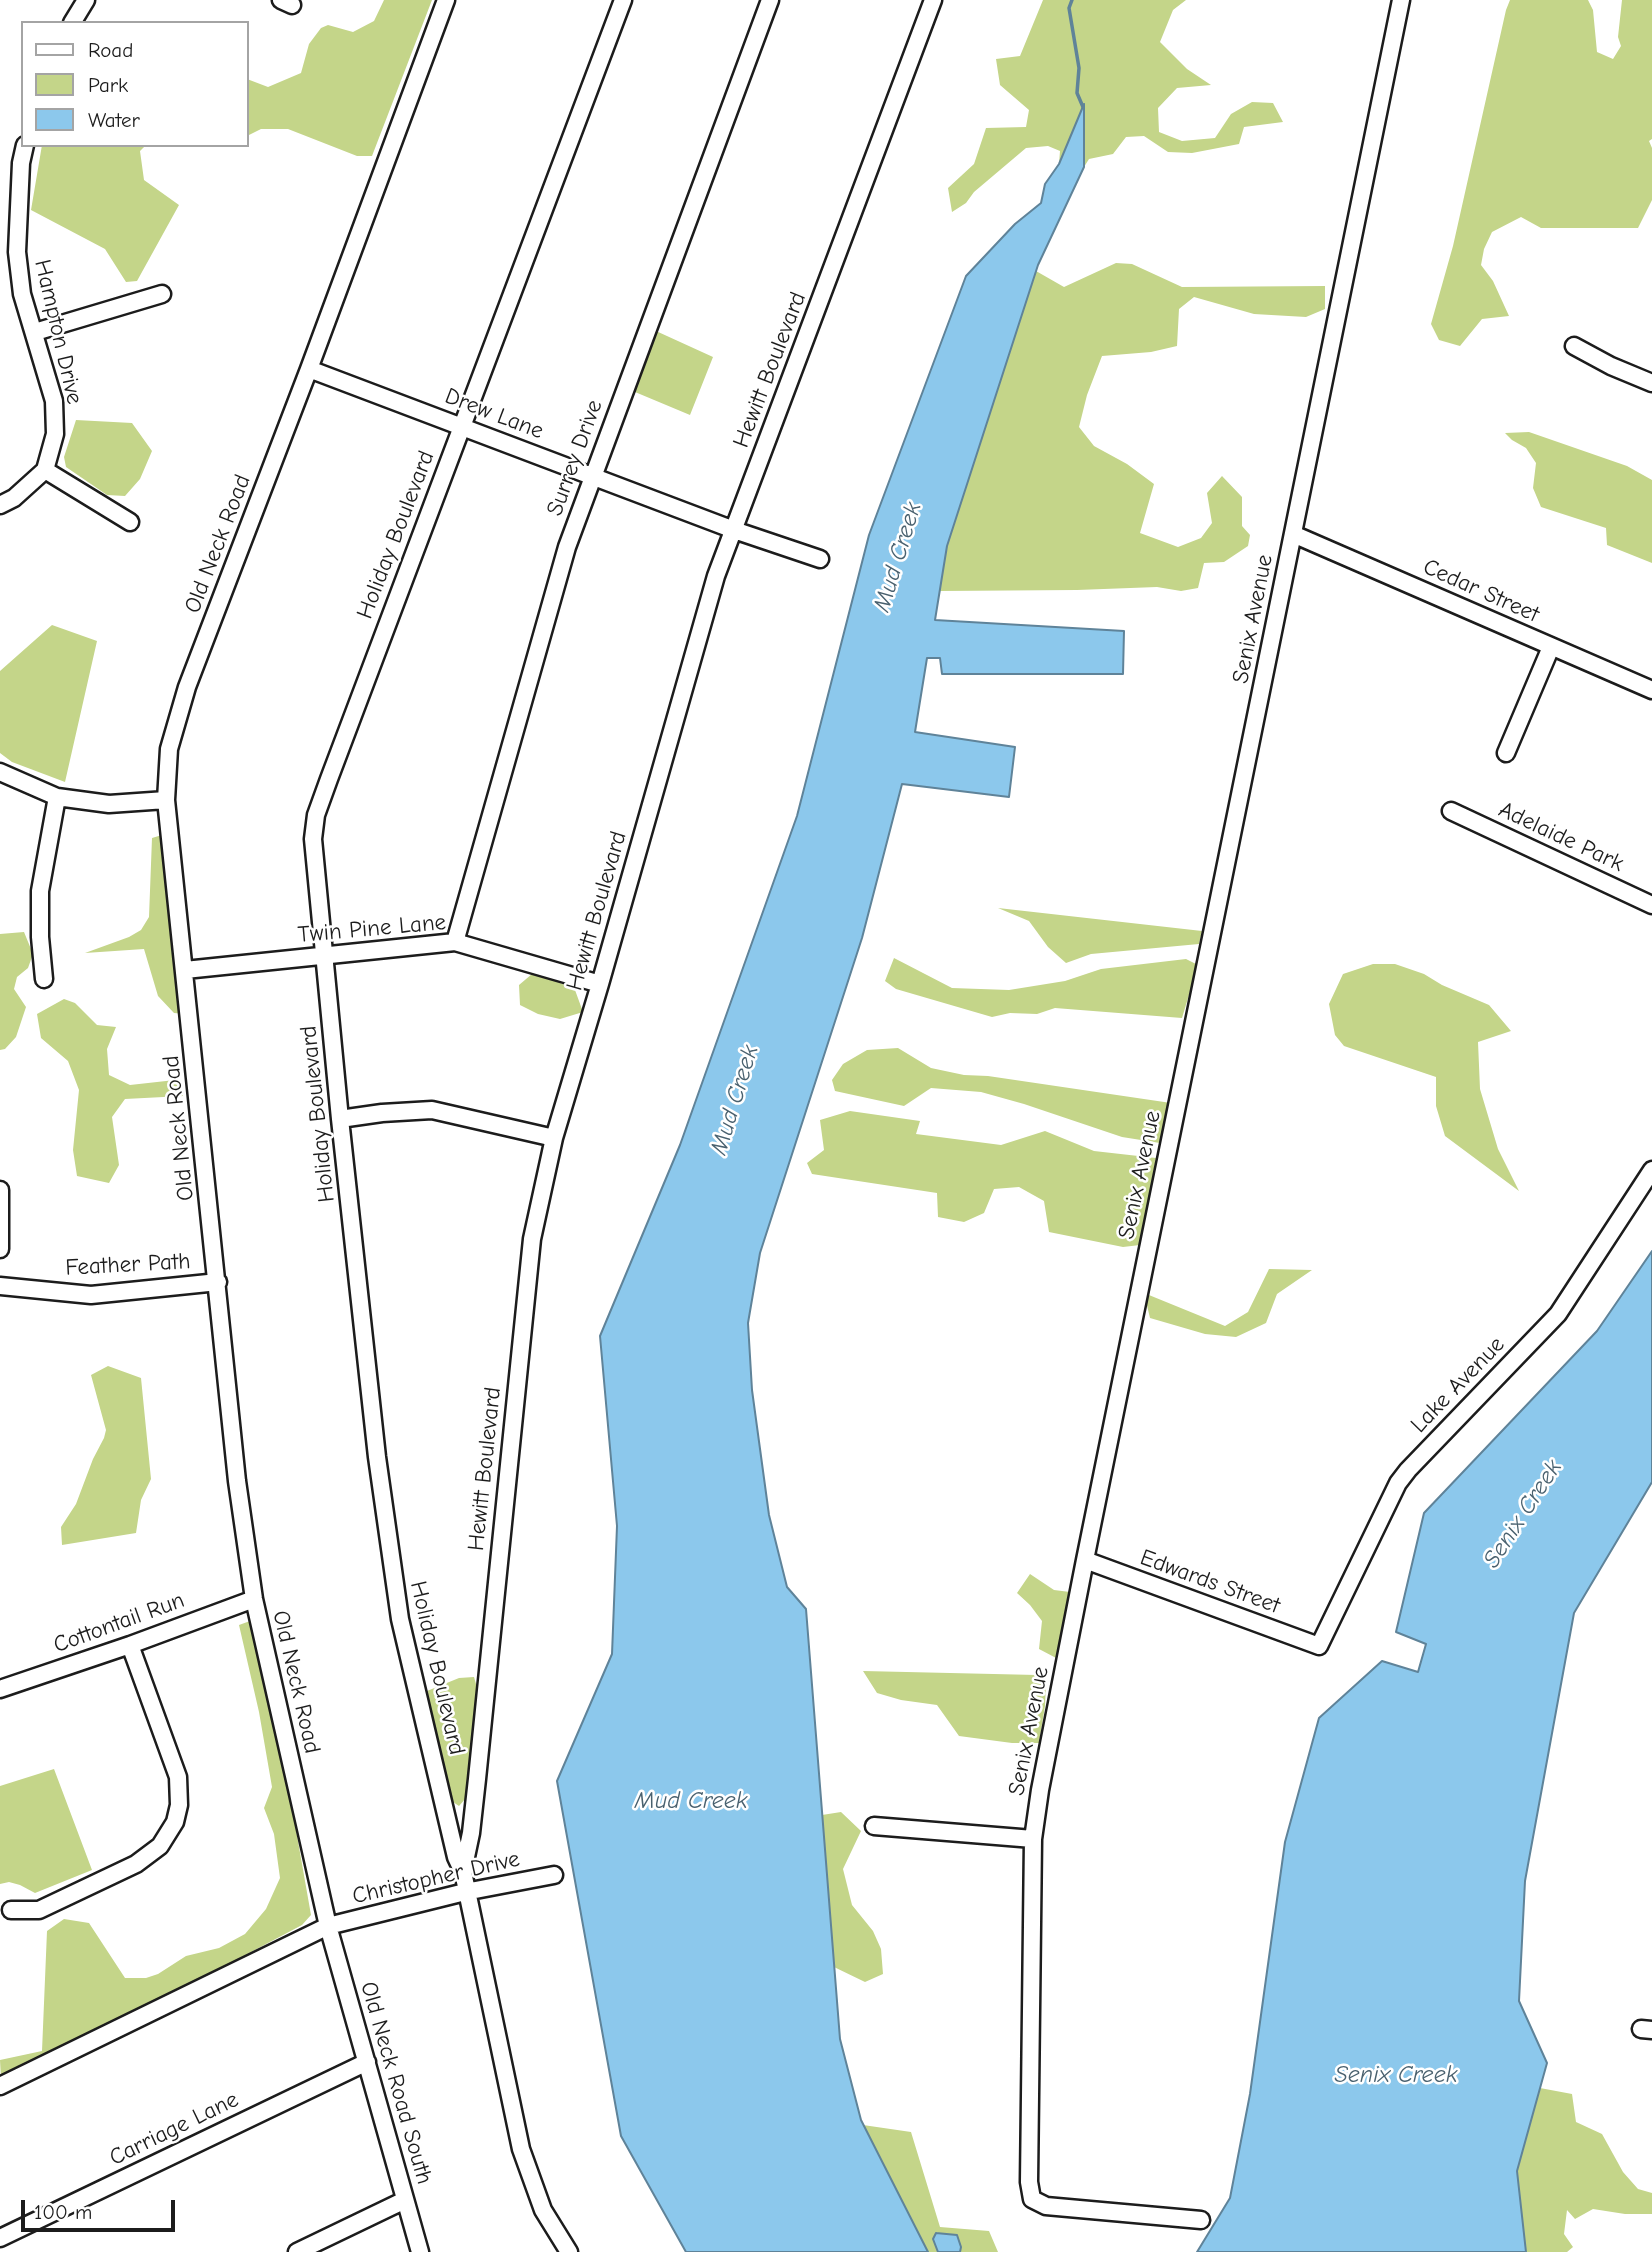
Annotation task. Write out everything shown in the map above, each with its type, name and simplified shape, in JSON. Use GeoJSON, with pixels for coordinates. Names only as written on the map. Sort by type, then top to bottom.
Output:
{"type":"FeatureCollection","features":[{"type":"Feature","properties":{"kind":"street"},"geometry":{"type":"LineString","coordinates":[[73,21],[86,0]]}},
{"type":"Feature","properties":{"kind":"street","name":"Old Neck Road"},"geometry":{"type":"LineString","coordinates":[[328,1926],[254,1598],[237,1481],[166,800],[167,764],[179,712],[446,0]]}},
{"type":"Feature","properties":{"kind":"street","name":"Holiday Boulevard"},"geometry":{"type":"LineString","coordinates":[[569,2252],[544,2210],[521,2149],[465,1892],[463,1872],[456,1857],[400,1619],[377,1457],[313,839],[316,815],[623,0]]}},
{"type":"Feature","properties":{"kind":"street","name":"Surrey Drive"},"geometry":{"type":"LineString","coordinates":[[456,942],[567,547],[771,0]]}},
{"type":"Feature","properties":{"kind":"street","name":"Hewitt Boulevard"},"geometry":{"type":"LineString","coordinates":[[463,1872],[471,1833],[477,1779],[532,1239],[554,1138],[716,576],[933,0]]}},
{"type":"Feature","properties":{"kind":"street","name":"Senix Avenue"},"geometry":{"type":"LineString","coordinates":[[1201,2220],[1046,2206],[1032,2199],[1029,2182],[1033,1839],[1085,1560],[1401,0]]}},
{"type":"Feature","properties":{"kind":"street","name":"Hampton Drive"},"geometry":{"type":"LineString","coordinates":[[24,147],[17,252],[22,294],[56,416],[55,433],[45,470]]}},
{"type":"Feature","properties":{"kind":"street"},"geometry":{"type":"LineString","coordinates":[[34,332],[162,294]]}},
{"type":"Feature","properties":{"kind":"street"},"geometry":{"type":"LineString","coordinates":[[1574,346],[1611,366],[1652,383]]}},
{"type":"Feature","properties":{"kind":"street","name":"Drew Lane"},"geometry":{"type":"LineString","coordinates":[[309,369],[734,530],[820,559]]}},
{"type":"Feature","properties":{"kind":"street"},"geometry":{"type":"LineString","coordinates":[[0,505],[14,498],[45,470],[130,522]]}},
{"type":"Feature","properties":{"kind":"street","name":"Cedar Street"},"geometry":{"type":"LineString","coordinates":[[1293,534],[1652,690]]}},
{"type":"Feature","properties":{"kind":"street"},"geometry":{"type":"LineString","coordinates":[[1506,753],[1551,647]]}},
{"type":"Feature","properties":{"kind":"street"},"geometry":{"type":"LineString","coordinates":[[0,772],[57,797],[109,804],[166,800]]}},
{"type":"Feature","properties":{"kind":"street"},"geometry":{"type":"LineString","coordinates":[[44,979],[40,891],[57,797]]}},
{"type":"Feature","properties":{"kind":"street","name":"Adelaide Park"},"geometry":{"type":"LineString","coordinates":[[1451,811],[1652,905]]}},
{"type":"Feature","properties":{"kind":"street","name":"Twin Pine Lane"},"geometry":{"type":"LineString","coordinates":[[185,970],[456,942],[600,984]]}},
{"type":"Feature","properties":{"kind":"street"},"geometry":{"type":"LineString","coordinates":[[340,1119],[432,1110],[554,1138]]}},
{"type":"Feature","properties":{"kind":"street","name":"Lake Avenue"},"geometry":{"type":"LineString","coordinates":[[1320,1646],[1398,1483],[1558,1314],[1652,1170]]}},
{"type":"Feature","properties":{"kind":"street"},"geometry":{"type":"LineString","coordinates":[[0,1190],[0,1249]]}},
{"type":"Feature","properties":{"kind":"street","name":"Feather Path"},"geometry":{"type":"LineString","coordinates":[[0,1286],[91,1295],[218,1282]]}},
{"type":"Feature","properties":{"kind":"street","name":"Edwards Street"},"geometry":{"type":"LineString","coordinates":[[1085,1560],[1320,1646]]}},
{"type":"Feature","properties":{"kind":"street","name":"Cottontail Run"},"geometry":{"type":"LineString","coordinates":[[0,1689],[130,1645],[254,1598]]}},
{"type":"Feature","properties":{"kind":"street"},"geometry":{"type":"LineString","coordinates":[[11,1910],[38,1910],[136,1864],[160,1846],[176,1822],[179,1805],[178,1777],[130,1645]]}},
{"type":"Feature","properties":{"kind":"street"},"geometry":{"type":"LineString","coordinates":[[874,1826],[1033,1839]]}},
{"type":"Feature","properties":{"kind":"street","name":"Christopher Drive"},"geometry":{"type":"LineString","coordinates":[[328,1926],[465,1892],[554,1875]]}},
{"type":"Feature","properties":{"kind":"street"},"geometry":{"type":"LineString","coordinates":[[0,2086],[328,1926]]}},
{"type":"Feature","properties":{"kind":"street","name":"Old Neck Road South"},"geometry":{"type":"LineString","coordinates":[[328,1926],[420,2252]]}},
{"type":"Feature","properties":{"kind":"street","name":"Carriage Lane"},"geometry":{"type":"LineString","coordinates":[[0,2238],[367,2062]]}},
{"type":"Feature","properties":{"kind":"street"},"geometry":{"type":"LineString","coordinates":[[297,2252],[405,2200]]}},
{"type":"Feature","properties":{"kind":"green space"},"geometry":{"type":"Polygon","coordinates":[[[384,0],[432,0],[372,156],[357,156],[288,129],[261,129],[248,136],[248,79],[268,87],[301,73],[309,44],[321,28],[328,25],[353,32],[374,21],[384,0]]]}},
{"type":"Feature","properties":{"kind":"green space"},"geometry":{"type":"Polygon","coordinates":[[[1043,0],[1186,0],[1173,10],[1160,42],[1187,69],[1211,85],[1177,88],[1158,108],[1159,132],[1182,141],[1215,138],[1231,114],[1252,102],[1273,103],[1283,122],[1244,127],[1239,144],[1192,153],[1168,152],[1144,136],[1126,137],[1113,154],[1089,159],[1084,167],[1083,106],[1059,164],[1060,151],[1048,146],[1026,148],[974,192],[966,203],[952,212],[948,188],[974,164],[986,128],[1026,127],[1029,110],[1000,85],[996,59],[1020,56],[1043,0]]]}},
{"type":"Feature","properties":{"kind":"green space"},"geometry":{"type":"Polygon","coordinates":[[[1510,0],[1588,0],[1593,10],[1597,52],[1613,59],[1621,46],[1618,37],[1622,0],[1652,0],[1652,139],[1649,141],[1652,148],[1652,200],[1638,228],[1541,228],[1521,217],[1492,232],[1484,249],[1481,265],[1493,281],[1509,316],[1482,319],[1460,346],[1439,340],[1431,324],[1453,246],[1510,0]]]}},
{"type":"Feature","properties":{"kind":"green space"},"geometry":{"type":"Polygon","coordinates":[[[42,147],[144,147],[140,151],[144,180],[179,205],[137,281],[126,282],[105,249],[31,210],[42,147]]]}},
{"type":"Feature","properties":{"kind":"green space"},"geometry":{"type":"Polygon","coordinates":[[[1116,263],[1132,264],[1182,287],[1325,286],[1325,309],[1306,317],[1254,314],[1194,297],[1179,309],[1177,346],[1151,352],[1102,356],[1087,395],[1079,427],[1094,446],[1127,464],[1154,484],[1140,533],[1178,547],[1201,538],[1212,523],[1207,493],[1222,476],[1242,497],[1242,526],[1250,535],[1248,546],[1224,562],[1204,563],[1198,588],[1181,591],[1157,587],[939,591],[947,546],[1036,271],[1064,287],[1116,263]]]}},
{"type":"Feature","properties":{"kind":"green space"},"geometry":{"type":"Polygon","coordinates":[[[656,331],[713,357],[690,415],[635,392],[656,331]]]}},
{"type":"Feature","properties":{"kind":"green space"},"geometry":{"type":"Polygon","coordinates":[[[76,420],[132,423],[152,451],[140,479],[125,496],[107,495],[66,467],[64,457],[76,420]]]}},
{"type":"Feature","properties":{"kind":"green space"},"geometry":{"type":"Polygon","coordinates":[[[1529,432],[1627,466],[1652,480],[1652,563],[1607,545],[1606,528],[1541,507],[1533,488],[1536,463],[1526,448],[1505,433],[1529,432]]]}},
{"type":"Feature","properties":{"kind":"green space"},"geometry":{"type":"Polygon","coordinates":[[[52,625],[97,641],[65,782],[12,762],[0,753],[0,671],[52,625]]]}},
{"type":"Feature","properties":{"kind":"green space"},"geometry":{"type":"Polygon","coordinates":[[[162,835],[185,1014],[174,1013],[158,996],[144,949],[85,953],[141,930],[149,917],[152,838],[162,835]]]}},
{"type":"Feature","properties":{"kind":"green space"},"geometry":{"type":"Polygon","coordinates":[[[998,908],[1202,931],[1199,944],[1091,954],[1066,963],[1048,947],[1029,921],[998,908]]]}},
{"type":"Feature","properties":{"kind":"green space"},"geometry":{"type":"Polygon","coordinates":[[[24,932],[33,954],[28,968],[17,977],[14,989],[26,1007],[16,1037],[5,1049],[0,1050],[0,934],[24,932]]]}},
{"type":"Feature","properties":{"kind":"green space"},"geometry":{"type":"Polygon","coordinates":[[[894,958],[952,988],[1009,990],[1065,981],[1101,969],[1186,959],[1198,965],[1182,1018],[1055,1008],[1037,1014],[1010,1013],[992,1017],[896,989],[885,981],[894,958]]]}},
{"type":"Feature","properties":{"kind":"green space"},"geometry":{"type":"Polygon","coordinates":[[[1373,964],[1395,964],[1424,974],[1442,985],[1489,1005],[1511,1031],[1478,1042],[1480,1089],[1498,1149],[1519,1191],[1445,1136],[1436,1106],[1436,1077],[1344,1046],[1335,1035],[1329,1004],[1343,974],[1373,964]]]}},
{"type":"Feature","properties":{"kind":"green space"},"geometry":{"type":"Polygon","coordinates":[[[532,974],[552,979],[575,990],[583,1012],[560,1019],[538,1014],[520,1005],[519,985],[532,974]]]}},
{"type":"Feature","properties":{"kind":"green space"},"geometry":{"type":"Polygon","coordinates":[[[64,999],[75,1003],[97,1025],[116,1027],[107,1049],[109,1075],[130,1085],[175,1080],[183,1096],[125,1099],[112,1117],[119,1165],[109,1183],[77,1176],[73,1150],[79,1090],[68,1061],[41,1038],[37,1014],[64,999]]]}},
{"type":"Feature","properties":{"kind":"green space"},"geometry":{"type":"Polygon","coordinates":[[[898,1048],[931,1068],[964,1075],[988,1076],[1171,1103],[1160,1143],[1122,1137],[981,1092],[931,1088],[904,1106],[835,1091],[832,1080],[843,1064],[867,1050],[898,1048]]]}},
{"type":"Feature","properties":{"kind":"green space"},"geometry":{"type":"Polygon","coordinates":[[[850,1111],[920,1121],[916,1134],[1001,1145],[1045,1131],[1094,1151],[1156,1158],[1140,1245],[1123,1247],[1049,1232],[1044,1201],[1019,1187],[994,1189],[984,1213],[964,1222],[938,1217],[937,1193],[812,1174],[807,1163],[824,1150],[820,1120],[850,1111]]]}},
{"type":"Feature","properties":{"kind":"green space"},"geometry":{"type":"Polygon","coordinates":[[[1269,1269],[1312,1270],[1277,1294],[1266,1323],[1236,1337],[1205,1334],[1150,1318],[1144,1293],[1225,1326],[1248,1312],[1269,1269]]]}},
{"type":"Feature","properties":{"kind":"green space"},"geometry":{"type":"Polygon","coordinates":[[[108,1366],[141,1378],[151,1479],[141,1500],[136,1533],[62,1545],[61,1527],[76,1504],[106,1430],[91,1375],[108,1366]]]}},
{"type":"Feature","properties":{"kind":"green space"},"geometry":{"type":"Polygon","coordinates":[[[1030,1574],[1054,1590],[1070,1592],[1058,1659],[1039,1649],[1042,1621],[1017,1593],[1030,1574]]]}},
{"type":"Feature","properties":{"kind":"green space"},"geometry":{"type":"Polygon","coordinates":[[[250,1621],[281,1745],[311,1915],[302,1925],[166,1997],[64,2045],[1,2079],[0,2060],[42,2051],[47,1931],[64,1919],[89,1923],[125,1978],[146,1978],[158,1974],[186,1956],[219,1948],[245,1934],[266,1909],[280,1878],[274,1834],[264,1808],[272,1787],[259,1712],[239,1625],[250,1621]]]}},
{"type":"Feature","properties":{"kind":"green space"},"geometry":{"type":"Polygon","coordinates":[[[863,1671],[1037,1675],[1046,1684],[1039,1743],[1012,1743],[959,1736],[937,1705],[901,1700],[877,1693],[863,1671]]]}},
{"type":"Feature","properties":{"kind":"green space"},"geometry":{"type":"Polygon","coordinates":[[[474,1677],[478,1691],[466,1798],[459,1806],[453,1802],[427,1691],[459,1678],[474,1677]]]}},
{"type":"Feature","properties":{"kind":"green space"},"geometry":{"type":"Polygon","coordinates":[[[54,1769],[92,1870],[35,1893],[9,1882],[0,1884],[0,1786],[54,1769]]]}},
{"type":"Feature","properties":{"kind":"green space"},"geometry":{"type":"Polygon","coordinates":[[[841,1812],[861,1831],[843,1869],[852,1905],[873,1931],[881,1949],[883,1974],[865,1982],[834,1967],[822,1815],[841,1812]]]}},
{"type":"Feature","properties":{"kind":"green space"},"geometry":{"type":"Polygon","coordinates":[[[1540,2088],[1572,2094],[1576,2122],[1602,2134],[1623,2172],[1638,2189],[1652,2193],[1652,2214],[1625,2214],[1593,2209],[1575,2219],[1567,2210],[1564,2234],[1573,2247],[1567,2252],[1526,2252],[1517,2171],[1540,2088]]]}},
{"type":"Feature","properties":{"kind":"green space"},"geometry":{"type":"Polygon","coordinates":[[[863,2125],[911,2132],[940,2227],[989,2231],[998,2252],[928,2252],[863,2125]]]}},
{"type":"Feature","properties":{"kind":"water","name":"Mud Creek"},"geometry":{"type":"Polygon","coordinates":[[[1084,104],[1084,167],[1038,265],[947,546],[935,620],[1124,631],[1123,674],[942,674],[940,658],[927,658],[915,732],[1015,747],[1009,797],[902,784],[862,938],[760,1253],[748,1323],[752,1390],[769,1515],[787,1587],[806,1609],[840,2039],[861,2120],[928,2252],[686,2252],[621,2136],[557,1781],[612,1654],[617,1526],[600,1336],[680,1145],[797,816],[869,535],[966,276],[1015,224],[1041,203],[1045,184],[1059,164],[1084,104]]]}},
{"type":"Feature","properties":{"kind":"water","name":"Senix Creek"},"geometry":{"type":"Polygon","coordinates":[[[1652,1251],[1652,1482],[1574,1613],[1525,1881],[1519,2001],[1547,2063],[1517,2171],[1526,2252],[1197,2252],[1230,2198],[1250,2094],[1285,1842],[1319,1718],[1382,1661],[1418,1672],[1426,1644],[1396,1632],[1424,1513],[1597,1331],[1652,1251]]]}},
{"type":"Feature","properties":{"kind":"water"},"geometry":{"type":"Polygon","coordinates":[[[936,2233],[957,2235],[960,2252],[938,2252],[933,2239],[936,2233]]]}},
{"type":"Feature","properties":{"kind":"waterway","name":"Mud Creek"},"geometry":{"type":"LineString","coordinates":[[1072,0],[1069,8],[1079,68],[1077,93],[1083,107]]}}]}
